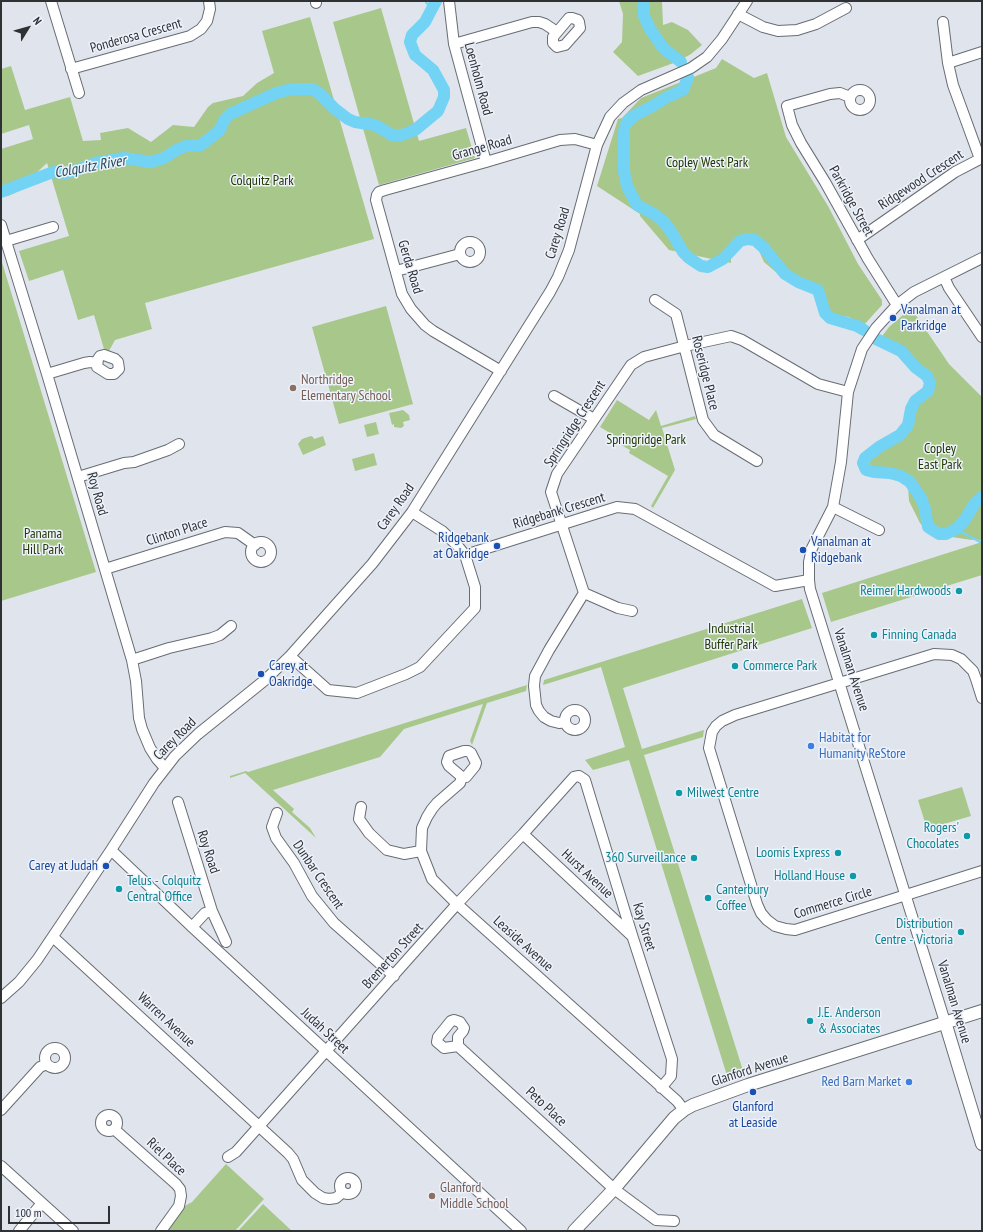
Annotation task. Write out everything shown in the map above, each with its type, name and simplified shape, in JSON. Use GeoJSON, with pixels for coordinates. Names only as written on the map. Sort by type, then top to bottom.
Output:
{"type":"FeatureCollection","features":[{"type":"Feature","properties":{"kind":"main road","name":"Glanford Avenue"},"geometry":{"type":"LineString","coordinates":[[574,1231],[614,1189],[674,1118],[684,1110],[704,1100],[982,1011]]}},
{"type":"Feature","properties":{"kind":"main road","name":"Vanalman Avenue"},"geometry":{"type":"LineString","coordinates":[[945,1022],[982,1144]]}},
{"type":"Feature","properties":{"kind":"street"},"geometry":{"type":"LineString","coordinates":[[51,1],[79,93]]}},
{"type":"Feature","properties":{"kind":"street","name":"Ponderosa Crescent"},"geometry":{"type":"LineString","coordinates":[[71,69],[190,36],[201,29],[207,21],[210,9],[209,1]]}},
{"type":"Feature","properties":{"kind":"street","name":"Loenholm Road"},"geometry":{"type":"LineString","coordinates":[[449,1],[454,44],[486,162]]}},
{"type":"Feature","properties":{"kind":"street","name":"Carey Road"},"geometry":{"type":"LineString","coordinates":[[1,998],[28,971],[165,768],[190,742],[265,680],[290,656],[372,564],[412,512],[550,292],[564,264],[573,236],[596,145],[610,117],[623,103],[640,90],[691,68],[707,57],[722,39],[746,1]]}},
{"type":"Feature","properties":{"kind":"street"},"geometry":{"type":"LineString","coordinates":[[738,14],[763,27],[778,31],[797,30],[816,24],[846,8]]}},
{"type":"Feature","properties":{"kind":"street"},"geometry":{"type":"LineString","coordinates":[[454,44],[532,22],[545,24],[556,32]]}},
{"type":"Feature","properties":{"kind":"street"},"geometry":{"type":"LineString","coordinates":[[943,22],[948,63],[953,85],[981,158]]}},
{"type":"Feature","properties":{"kind":"street"},"geometry":{"type":"LineString","coordinates":[[948,63],[982,52]]}},
{"type":"Feature","properties":{"kind":"street","name":"Parkridge Street"},"geometry":{"type":"LineString","coordinates":[[850,97],[840,93],[830,94],[787,106],[792,125],[856,240],[897,305]]}},
{"type":"Feature","properties":{"kind":"street","name":"Grange Road"},"geometry":{"type":"LineString","coordinates":[[377,195],[385,190],[560,140],[575,139],[596,145]]}},
{"type":"Feature","properties":{"kind":"street","name":"Ridgewood Crescent"},"geometry":{"type":"LineString","coordinates":[[856,240],[955,172],[981,158]]}},
{"type":"Feature","properties":{"kind":"street","name":"Gerda Road"},"geometry":{"type":"LineString","coordinates":[[377,195],[376,200],[396,271],[406,301],[411,310],[424,325],[501,371]]}},
{"type":"Feature","properties":{"kind":"street","name":"Roy Road"},"geometry":{"type":"LineString","coordinates":[[1,225],[132,660],[142,729],[150,748],[165,768]]}},
{"type":"Feature","properties":{"kind":"street"},"geometry":{"type":"LineString","coordinates":[[6,241],[53,227]]}},
{"type":"Feature","properties":{"kind":"street"},"geometry":{"type":"LineString","coordinates":[[396,271],[460,254]]}},
{"type":"Feature","properties":{"kind":"street","name":"Vanalman Avenue"},"geometry":{"type":"LineString","coordinates":[[945,1022],[840,684],[828,650],[808,580],[809,562],[812,548],[833,507],[842,462],[848,392],[862,349],[876,328],[897,305],[914,292],[982,258]]}},
{"type":"Feature","properties":{"kind":"street"},"geometry":{"type":"LineString","coordinates":[[944,277],[949,288],[982,337]]}},
{"type":"Feature","properties":{"kind":"street","name":"Roseridge Place"},"geometry":{"type":"LineString","coordinates":[[655,300],[676,314],[702,420],[714,435],[757,461]]}},
{"type":"Feature","properties":{"kind":"street","name":"Springridge Crescent"},"geometry":{"type":"LineString","coordinates":[[584,593],[551,492],[557,474],[631,364],[644,357],[731,336],[742,340],[818,384],[848,392]]}},
{"type":"Feature","properties":{"kind":"street"},"geometry":{"type":"LineString","coordinates":[[47,374],[84,363],[96,363]]}},
{"type":"Feature","properties":{"kind":"street"},"geometry":{"type":"LineString","coordinates":[[554,396],[594,419]]}},
{"type":"Feature","properties":{"kind":"street"},"geometry":{"type":"LineString","coordinates":[[78,477],[124,463],[134,462],[168,450],[179,444]]}},
{"type":"Feature","properties":{"kind":"street","name":"Ridgebank Crescent"},"geometry":{"type":"LineString","coordinates":[[465,555],[617,507],[634,509],[775,586],[808,580]]}},
{"type":"Feature","properties":{"kind":"street"},"geometry":{"type":"LineString","coordinates":[[833,507],[879,530]]}},
{"type":"Feature","properties":{"kind":"street"},"geometry":{"type":"LineString","coordinates":[[290,656],[328,690],[357,693],[420,667],[475,608],[475,587],[465,555],[442,531],[412,512]]}},
{"type":"Feature","properties":{"kind":"street","name":"Clinton Place"},"geometry":{"type":"LineString","coordinates":[[105,569],[225,532],[238,533],[255,545]]}},
{"type":"Feature","properties":{"kind":"street"},"geometry":{"type":"LineString","coordinates":[[565,722],[559,723],[544,717],[536,705],[534,686],[536,676],[549,650],[584,593],[618,608],[632,611]]}},
{"type":"Feature","properties":{"kind":"street"},"geometry":{"type":"LineString","coordinates":[[132,660],[169,648],[212,638],[231,626]]}},
{"type":"Feature","properties":{"kind":"street","name":"Commerce Circle"},"geometry":{"type":"LineString","coordinates":[[982,698],[973,672],[961,659],[952,655],[934,654],[735,715],[722,721],[716,726],[712,732],[709,748],[757,904],[761,913],[776,926],[795,930],[982,871]]}},
{"type":"Feature","properties":{"kind":"street","name":"Bremerton Street"},"geometry":{"type":"LineString","coordinates":[[228,1157],[236,1152],[457,904],[574,777],[579,776]]}},
{"type":"Feature","properties":{"kind":"street","name":"Kay Street"},"geometry":{"type":"LineString","coordinates":[[579,776],[585,780],[632,935],[672,1059],[670,1076],[662,1088]]}},
{"type":"Feature","properties":{"kind":"street","name":"Leaside Avenue"},"geometry":{"type":"LineString","coordinates":[[462,777],[460,783],[437,803],[426,817],[422,828],[421,851],[432,879],[457,904],[662,1088],[684,1110]]}},
{"type":"Feature","properties":{"kind":"street","name":"Roy Road"},"geometry":{"type":"LineString","coordinates":[[178,802],[212,911],[226,942]]}},
{"type":"Feature","properties":{"kind":"street"},"geometry":{"type":"LineString","coordinates":[[361,807],[359,819],[369,833],[387,850],[404,854],[421,851]]}},
{"type":"Feature","properties":{"kind":"street","name":"Dunbar Crescent"},"geometry":{"type":"LineString","coordinates":[[277,813],[272,827],[276,838],[294,863],[312,896],[334,923],[394,976]]}},
{"type":"Feature","properties":{"kind":"street","name":"Hurst Avenue"},"geometry":{"type":"LineString","coordinates":[[523,834],[632,935]]}},
{"type":"Feature","properties":{"kind":"street","name":"Judah Street"},"geometry":{"type":"LineString","coordinates":[[111,850],[192,927],[521,1231]]}},
{"type":"Feature","properties":{"kind":"street"},"geometry":{"type":"LineString","coordinates":[[192,927],[205,913],[212,911]]}},
{"type":"Feature","properties":{"kind":"street","name":"Warren Avenue"},"geometry":{"type":"LineString","coordinates":[[52,936],[288,1153],[293,1159],[302,1180],[314,1193],[323,1198],[329,1199],[336,1198],[343,1192]]}},
{"type":"Feature","properties":{"kind":"street","name":"Peto Place"},"geometry":{"type":"LineString","coordinates":[[458,1046],[614,1189],[656,1220],[674,1221]]}},
{"type":"Feature","properties":{"kind":"street"},"geometry":{"type":"LineString","coordinates":[[1,1110],[40,1067],[47,1064]]}},
{"type":"Feature","properties":{"kind":"street","name":"Riel Place"},"geometry":{"type":"LineString","coordinates":[[114,1129],[180,1189],[181,1196],[179,1206],[161,1231]]}},
{"type":"Feature","properties":{"kind":"street"},"geometry":{"type":"LineString","coordinates":[[1,1166],[73,1231]]}},
{"type":"Feature","properties":{"kind":"street"},"geometry":{"type":"LineString","coordinates":[[19,1231],[42,1203]]}},
{"type":"Feature","properties":{"kind":"green space"},"geometry":{"type":"Polygon","coordinates":[[[619,1],[662,1],[663,25],[672,22],[688,30],[702,45],[679,61],[638,76],[613,52],[622,42],[623,14],[619,1]]]}},
{"type":"Feature","properties":{"kind":"green space"},"geometry":{"type":"Polygon","coordinates":[[[381,8],[419,141],[466,128],[475,158],[379,185],[333,22],[381,8]]]}},
{"type":"Feature","properties":{"kind":"green space","name":"Colquitz Park"},"geometry":{"type":"Polygon","coordinates":[[[310,17],[374,239],[145,303],[152,329],[115,340],[109,351],[104,349],[94,315],[78,320],[63,270],[29,281],[19,251],[69,236],[47,163],[15,193],[2,197],[1,149],[33,139],[29,125],[1,134],[1,69],[11,66],[25,110],[70,97],[83,141],[101,140],[100,133],[128,128],[151,142],[173,125],[194,127],[208,107],[213,103],[243,96],[257,83],[274,73],[262,31],[310,17]]]}},
{"type":"Feature","properties":{"kind":"green space","name":"Copley West Park"},"geometry":{"type":"Polygon","coordinates":[[[722,59],[754,78],[767,73],[786,137],[828,206],[858,264],[882,300],[882,305],[863,326],[849,317],[830,314],[825,309],[823,294],[820,290],[802,287],[777,273],[764,262],[759,251],[753,244],[748,242],[743,242],[731,252],[731,263],[669,250],[640,216],[640,214],[597,186],[618,119],[622,118],[641,98],[716,68],[722,59]]]}},
{"type":"Feature","properties":{"kind":"green space","name":"Panama Hill Park"},"geometry":{"type":"Polygon","coordinates":[[[1,259],[96,572],[1,601],[1,259]]]}},
{"type":"Feature","properties":{"kind":"green space"},"geometry":{"type":"Polygon","coordinates":[[[386,306],[413,404],[339,424],[312,327],[386,306]]]}},
{"type":"Feature","properties":{"kind":"green space","name":"Copley East Park"},"geometry":{"type":"Polygon","coordinates":[[[911,308],[949,364],[982,397],[982,541],[945,536],[933,537],[920,523],[909,501],[908,486],[896,479],[873,472],[868,465],[870,462],[868,458],[869,455],[878,449],[895,442],[907,430],[915,416],[914,411],[916,407],[927,393],[928,387],[926,382],[915,371],[905,356],[877,343],[889,327],[911,308]]]}},
{"type":"Feature","properties":{"kind":"green space","name":"Springridge Park"},"geometry":{"type":"Polygon","coordinates":[[[617,400],[649,420],[656,410],[661,426],[695,416],[696,419],[662,428],[675,470],[653,508],[651,506],[668,476],[629,453],[630,450],[621,445],[623,441],[600,427],[617,400]]]}},
{"type":"Feature","properties":{"kind":"green space"},"geometry":{"type":"Polygon","coordinates":[[[403,410],[409,415],[410,420],[403,422],[404,426],[401,428],[394,427],[394,424],[392,425],[389,413],[403,410]]]}},
{"type":"Feature","properties":{"kind":"green space"},"geometry":{"type":"Polygon","coordinates":[[[376,422],[379,434],[367,437],[364,425],[376,422]]]}},
{"type":"Feature","properties":{"kind":"green space"},"geometry":{"type":"Polygon","coordinates":[[[311,436],[314,439],[323,436],[326,445],[303,455],[298,444],[302,439],[311,436]]]}},
{"type":"Feature","properties":{"kind":"green space"},"geometry":{"type":"Polygon","coordinates":[[[374,453],[377,465],[355,471],[352,459],[374,453]]]}},
{"type":"Feature","properties":{"kind":"green space"},"geometry":{"type":"Polygon","coordinates":[[[982,542],[982,575],[831,622],[822,593],[982,542]]]}},
{"type":"Feature","properties":{"kind":"green space","name":"Industrial Buffer Park"},"geometry":{"type":"Polygon","coordinates":[[[802,599],[812,628],[623,688],[642,749],[704,730],[703,737],[644,755],[745,1077],[729,1082],[629,760],[593,770],[585,760],[625,747],[601,667],[543,685],[544,680],[802,599]]]}},
{"type":"Feature","properties":{"kind":"green space"},"geometry":{"type":"Polygon","coordinates":[[[527,685],[526,691],[487,703],[472,745],[470,741],[483,704],[404,729],[380,757],[273,790],[294,809],[292,812],[310,828],[316,838],[245,773],[230,778],[230,776],[246,771],[248,772],[527,685]]]}},
{"type":"Feature","properties":{"kind":"green space"},"geometry":{"type":"Polygon","coordinates":[[[962,787],[971,816],[927,829],[918,800],[962,787]]]}},
{"type":"Feature","properties":{"kind":"green space"},"geometry":{"type":"Polygon","coordinates":[[[226,1164],[264,1199],[235,1231],[167,1231],[183,1207],[192,1202],[226,1164]]]}},
{"type":"Feature","properties":{"kind":"green space"},"geometry":{"type":"Polygon","coordinates":[[[263,1204],[292,1231],[238,1231],[263,1204]]]}},
{"type":"Feature","properties":{"kind":"waterway"},"geometry":{"type":"LineString","coordinates":[[425,1],[432,10]]}},
{"type":"Feature","properties":{"kind":"waterway","name":"Colquitz River"},"geometry":{"type":"LineString","coordinates":[[1,192],[53,172],[67,173],[95,163],[124,158],[151,162],[164,158],[186,146],[201,145],[219,131],[225,119],[230,114],[276,93],[292,89],[312,89],[319,93],[335,109],[348,119],[355,122],[375,125],[392,135],[399,136],[415,130],[438,111],[444,97],[444,90],[433,70],[415,55],[410,42],[412,35],[425,22],[436,1]]}},
{"type":"Feature","properties":{"kind":"waterway","name":"Colquitz River"},"geometry":{"type":"LineString","coordinates":[[644,1],[644,16],[650,29],[664,49],[681,62]]}},
{"type":"Feature","properties":{"kind":"waterway","name":"Colquitz River"},"geometry":{"type":"LineString","coordinates":[[626,124],[637,114],[683,90],[688,77]]}},
{"type":"Feature","properties":{"kind":"waterway","name":"Colquitz River"},"geometry":{"type":"LineString","coordinates":[[624,131],[624,171],[627,186],[637,205],[654,214],[664,222],[683,252],[689,258],[701,266],[708,267],[723,259],[740,241],[747,239],[755,240],[764,248],[785,274],[798,282],[818,290],[825,313],[830,318],[857,326],[864,330]]}},
{"type":"Feature","properties":{"kind":"waterway","name":"Colquitz River"},"geometry":{"type":"LineString","coordinates":[[876,339],[901,351],[916,368],[927,376],[930,383],[928,391],[915,401],[911,409],[908,425],[900,435],[879,447],[865,458],[863,463],[866,470],[890,473],[901,476],[910,482],[921,498],[925,509],[928,527],[939,534],[946,534],[956,529],[964,521],[975,503],[982,497]]}},
{"type":"Feature","properties":{"kind":"waterway"},"geometry":{"type":"LineString","coordinates":[[956,529],[982,543]]}},
{"type":"Feature","properties":{"kind":"place","name":"Vanalman at Parkridge"},"geometry":{"type":"Point","coordinates":[893,318]}},
{"type":"Feature","properties":{"kind":"place","name":"Northridge Elementary School"},"geometry":{"type":"Point","coordinates":[293,388]}},
{"type":"Feature","properties":{"kind":"place","name":"Ridgebank at Oakridge"},"geometry":{"type":"Point","coordinates":[497,546]}},
{"type":"Feature","properties":{"kind":"place","name":"Vanalman at Ridgebank"},"geometry":{"type":"Point","coordinates":[803,550]}},
{"type":"Feature","properties":{"kind":"place","name":"Reimer Hardwoods"},"geometry":{"type":"Point","coordinates":[959,591]}},
{"type":"Feature","properties":{"kind":"place","name":"Finning Canada"},"geometry":{"type":"Point","coordinates":[874,635]}},
{"type":"Feature","properties":{"kind":"place","name":"Commerce Park"},"geometry":{"type":"Point","coordinates":[735,666]}},
{"type":"Feature","properties":{"kind":"place","name":"Carey at Oakridge"},"geometry":{"type":"Point","coordinates":[261,674]}},
{"type":"Feature","properties":{"kind":"place","name":"Habitat for Humanity ReStore"},"geometry":{"type":"Point","coordinates":[811,746]}},
{"type":"Feature","properties":{"kind":"place","name":"Milwest Centre"},"geometry":{"type":"Point","coordinates":[679,793]}},
{"type":"Feature","properties":{"kind":"place","name":"Rogers' Chocolates"},"geometry":{"type":"Point","coordinates":[967,836]}},
{"type":"Feature","properties":{"kind":"place","name":"Loomis Express"},"geometry":{"type":"Point","coordinates":[838,853]}},
{"type":"Feature","properties":{"kind":"place","name":"360 Surveillance"},"geometry":{"type":"Point","coordinates":[694,858]}},
{"type":"Feature","properties":{"kind":"place","name":"Carey at Judah"},"geometry":{"type":"Point","coordinates":[106,866]}},
{"type":"Feature","properties":{"kind":"place","name":"Holland House"},"geometry":{"type":"Point","coordinates":[853,876]}},
{"type":"Feature","properties":{"kind":"place","name":"Telus - Colquitz Central Office"},"geometry":{"type":"Point","coordinates":[119,889]}},
{"type":"Feature","properties":{"kind":"place","name":"Canterbury Coffee"},"geometry":{"type":"Point","coordinates":[708,898]}},
{"type":"Feature","properties":{"kind":"place","name":"Distribution Centre - Victoria"},"geometry":{"type":"Point","coordinates":[961,932]}},
{"type":"Feature","properties":{"kind":"place","name":"J.E. Anderson & Associates"},"geometry":{"type":"Point","coordinates":[810,1021]}},
{"type":"Feature","properties":{"kind":"place","name":"Red Barn Market"},"geometry":{"type":"Point","coordinates":[909,1082]}},
{"type":"Feature","properties":{"kind":"place","name":"Glanford at Leaside"},"geometry":{"type":"Point","coordinates":[753,1092]}},
{"type":"Feature","properties":{"kind":"place","name":"Glanford Middle School"},"geometry":{"type":"Point","coordinates":[432,1196]}}]}
